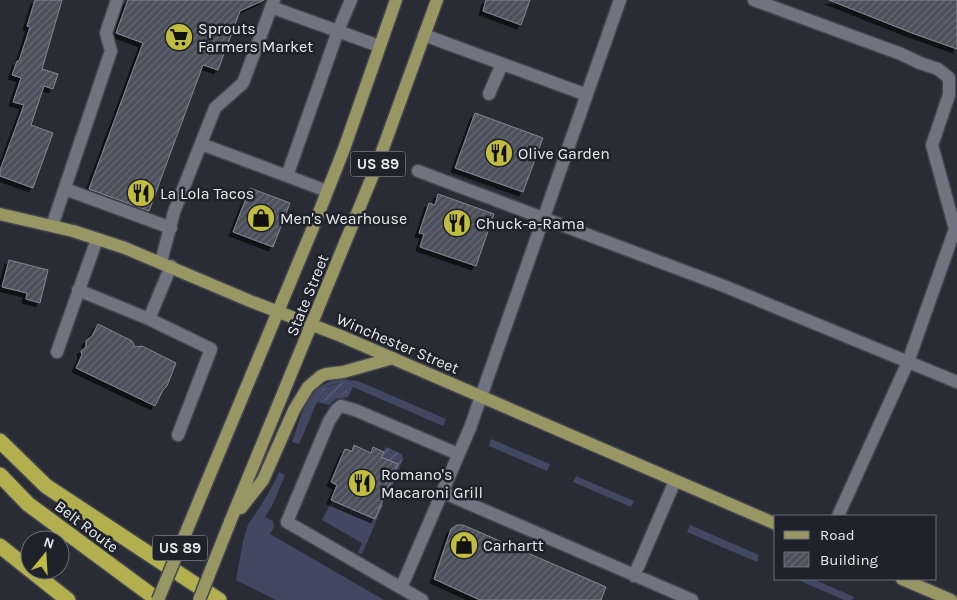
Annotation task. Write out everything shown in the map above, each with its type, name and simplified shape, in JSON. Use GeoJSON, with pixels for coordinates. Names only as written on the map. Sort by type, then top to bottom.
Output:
{"type":"FeatureCollection","features":[{"type":"Feature","properties":{"kind":"highway"},"geometry":{"type":"LineString","coordinates":[[0,441],[46,486],[219,600]]}},
{"type":"Feature","properties":{"kind":"highway","name":"Belt Route"},"geometry":{"type":"LineString","coordinates":[[0,475],[28,504],[158,600]]}},
{"type":"Feature","properties":{"kind":"highway"},"geometry":{"type":"LineString","coordinates":[[0,546],[68,600]]}},
{"type":"Feature","properties":{"kind":"main road","name":"State Street"},"geometry":{"type":"LineString","coordinates":[[158,600],[344,149],[396,0]]}},
{"type":"Feature","properties":{"kind":"main road","name":"State Street"},"geometry":{"type":"LineString","coordinates":[[199,600],[377,165],[437,0]]}},
{"type":"Feature","properties":{"kind":"main road","name":"Winchester Street"},"geometry":{"type":"LineString","coordinates":[[0,214],[97,239],[166,264],[393,358],[774,523]]}},
{"type":"Feature","properties":{"kind":"main road"},"geometry":{"type":"LineString","coordinates":[[230,522],[263,480],[294,410],[308,387],[326,374],[343,372],[393,358]]}},
{"type":"Feature","properties":{"kind":"main road"},"geometry":{"type":"LineString","coordinates":[[904,580],[951,600]]}},
{"type":"Feature","properties":{"kind":"lane"},"geometry":{"type":"LineString","coordinates":[[52,226],[111,51],[106,33],[118,0]]}},
{"type":"Feature","properties":{"kind":"lane"},"geometry":{"type":"LineString","coordinates":[[287,176],[338,31],[351,0]]}},
{"type":"Feature","properties":{"kind":"lane"},"geometry":{"type":"LineString","coordinates":[[401,588],[481,396],[620,0]]}},
{"type":"Feature","properties":{"kind":"lane"},"geometry":{"type":"LineString","coordinates":[[754,0],[901,54],[938,69],[949,78],[949,95],[932,145],[955,229],[908,362],[838,515]]}},
{"type":"Feature","properties":{"kind":"lane"},"geometry":{"type":"LineString","coordinates":[[149,319],[166,264],[174,212],[215,108],[243,83],[273,4],[379,46]]}},
{"type":"Feature","properties":{"kind":"lane"},"geometry":{"type":"LineString","coordinates":[[424,35],[586,95]]}},
{"type":"Feature","properties":{"kind":"lane"},"geometry":{"type":"LineString","coordinates":[[489,94],[502,64]]}},
{"type":"Feature","properties":{"kind":"lane"},"geometry":{"type":"LineString","coordinates":[[201,144],[327,191]]}},
{"type":"Feature","properties":{"kind":"lane"},"geometry":{"type":"LineString","coordinates":[[418,171],[724,286],[957,382]]}},
{"type":"Feature","properties":{"kind":"lane"},"geometry":{"type":"LineString","coordinates":[[65,189],[171,228]]}},
{"type":"Feature","properties":{"kind":"lane"},"geometry":{"type":"LineString","coordinates":[[57,352],[97,239]]}},
{"type":"Feature","properties":{"kind":"lane"},"geometry":{"type":"LineString","coordinates":[[78,290],[149,319],[211,348],[178,435]]}},
{"type":"Feature","properties":{"kind":"lane"},"geometry":{"type":"LineString","coordinates":[[422,600],[287,522],[325,430],[337,409],[342,406],[458,454]]}},
{"type":"Feature","properties":{"kind":"lane"},"geometry":{"type":"LineString","coordinates":[[634,576],[675,481]]}},
{"type":"Feature","properties":{"kind":"lane"},"geometry":{"type":"LineString","coordinates":[[442,492],[692,600]]}},
{"type":"Feature","properties":{"kind":"shaded area"},"geometry":{"type":"Polygon","coordinates":[[[339,379],[358,381],[446,419],[443,426],[353,387],[348,397],[335,399],[329,405],[317,402],[299,444],[292,442],[307,403],[319,388],[339,379]],[[342,382],[328,386],[320,396],[326,401],[346,393],[342,382]]]}},
{"type":"Feature","properties":{"kind":"shaded area"},"geometry":{"type":"Polygon","coordinates":[[[342,382],[347,387],[346,393],[327,402],[323,400],[320,396],[322,389],[342,382]]]}},
{"type":"Feature","properties":{"kind":"shaded area"},"geometry":{"type":"Polygon","coordinates":[[[491,439],[550,464],[547,471],[489,446],[491,439]]]}},
{"type":"Feature","properties":{"kind":"shaded area"},"geometry":{"type":"Polygon","coordinates":[[[386,447],[402,454],[403,459],[389,493],[386,492],[398,464],[381,457],[386,447]]]}},
{"type":"Feature","properties":{"kind":"shaded area"},"geometry":{"type":"Polygon","coordinates":[[[279,472],[285,475],[273,504],[265,517],[273,521],[274,527],[270,534],[384,600],[276,600],[236,580],[247,528],[279,472]]]}},
{"type":"Feature","properties":{"kind":"shaded area"},"geometry":{"type":"Polygon","coordinates":[[[576,476],[634,501],[631,507],[573,482],[576,476]]]}},
{"type":"Feature","properties":{"kind":"shaded area"},"geometry":{"type":"Polygon","coordinates":[[[332,500],[383,505],[375,524],[330,505],[332,500]]]}},
{"type":"Feature","properties":{"kind":"shaded area"},"geometry":{"type":"Polygon","coordinates":[[[330,505],[375,524],[362,554],[358,553],[362,543],[322,520],[330,505]]]}},
{"type":"Feature","properties":{"kind":"shaded area"},"geometry":{"type":"Polygon","coordinates":[[[690,525],[759,555],[757,562],[687,532],[690,525]]]}},
{"type":"Feature","properties":{"kind":"shaded area"},"geometry":{"type":"Polygon","coordinates":[[[798,580],[815,580],[854,597],[852,600],[844,600],[798,580]]]}},
{"type":"Feature","properties":{"kind":"building"},"geometry":{"type":"Polygon","coordinates":[[[35,0],[62,0],[42,69],[58,74],[53,89],[44,86],[31,125],[53,133],[33,188],[0,176],[0,170],[24,105],[13,102],[21,78],[12,75],[17,61],[19,61],[30,27],[27,26],[35,0]]]}},
{"type":"Feature","properties":{"kind":"building"},"geometry":{"type":"Polygon","coordinates":[[[128,0],[264,0],[240,11],[218,70],[203,65],[149,211],[89,189],[143,43],[116,33],[128,0]]]}},
{"type":"Feature","properties":{"kind":"building"},"geometry":{"type":"Polygon","coordinates":[[[486,0],[530,0],[521,25],[483,11],[486,0]]]}},
{"type":"Feature","properties":{"kind":"building"},"geometry":{"type":"Polygon","coordinates":[[[829,0],[957,0],[957,49],[912,33],[829,0]]]}},
{"type":"Feature","properties":{"kind":"building","name":"Olive Garden"},"geometry":{"type":"Polygon","coordinates":[[[475,113],[543,138],[523,192],[455,168],[475,113]]]}},
{"type":"Feature","properties":{"kind":"building","name":"Men's Wearhouse"},"geometry":{"type":"Polygon","coordinates":[[[250,188],[290,203],[273,247],[233,232],[250,188]]]}},
{"type":"Feature","properties":{"kind":"building","name":"Chuck-a-Rama"},"geometry":{"type":"Polygon","coordinates":[[[438,194],[494,214],[476,266],[420,247],[424,234],[419,233],[429,203],[435,205],[438,194]]]}},
{"type":"Feature","properties":{"kind":"building"},"geometry":{"type":"Polygon","coordinates":[[[9,260],[48,270],[40,303],[26,299],[27,293],[2,287],[9,260]]]}},
{"type":"Feature","properties":{"kind":"building"},"geometry":{"type":"Polygon","coordinates":[[[98,324],[132,341],[135,347],[142,346],[176,363],[167,386],[155,406],[76,368],[82,355],[81,351],[86,347],[86,341],[92,336],[98,324]]]}},
{"type":"Feature","properties":{"kind":"building","name":"Romano's Macaroni Grill"},"geometry":{"type":"Polygon","coordinates":[[[354,445],[371,453],[373,447],[384,452],[381,457],[398,464],[375,519],[331,500],[337,485],[331,482],[341,458],[345,449],[352,451],[354,445]]]}},
{"type":"Feature","properties":{"kind":"building"},"geometry":{"type":"Polygon","coordinates":[[[457,525],[463,525],[606,587],[601,600],[480,600],[434,579],[451,529],[457,525]]]}},
{"type":"Feature","properties":{"kind":"place","name":"Sprouts Farmers Market"},"geometry":{"type":"Point","coordinates":[179,37]}},
{"type":"Feature","properties":{"kind":"place","name":"Olive Garden"},"geometry":{"type":"Point","coordinates":[499,153]}},
{"type":"Feature","properties":{"kind":"place","name":"La Lola Tacos"},"geometry":{"type":"Point","coordinates":[141,193]}},
{"type":"Feature","properties":{"kind":"place","name":"Men's Wearhouse"},"geometry":{"type":"Point","coordinates":[261,218]}},
{"type":"Feature","properties":{"kind":"place","name":"Chuck-a-Rama"},"geometry":{"type":"Point","coordinates":[457,223]}},
{"type":"Feature","properties":{"kind":"place","name":"Romano's Macaroni Grill"},"geometry":{"type":"Point","coordinates":[362,483]}},
{"type":"Feature","properties":{"kind":"place","name":"Carhartt"},"geometry":{"type":"Point","coordinates":[464,545]}}]}
